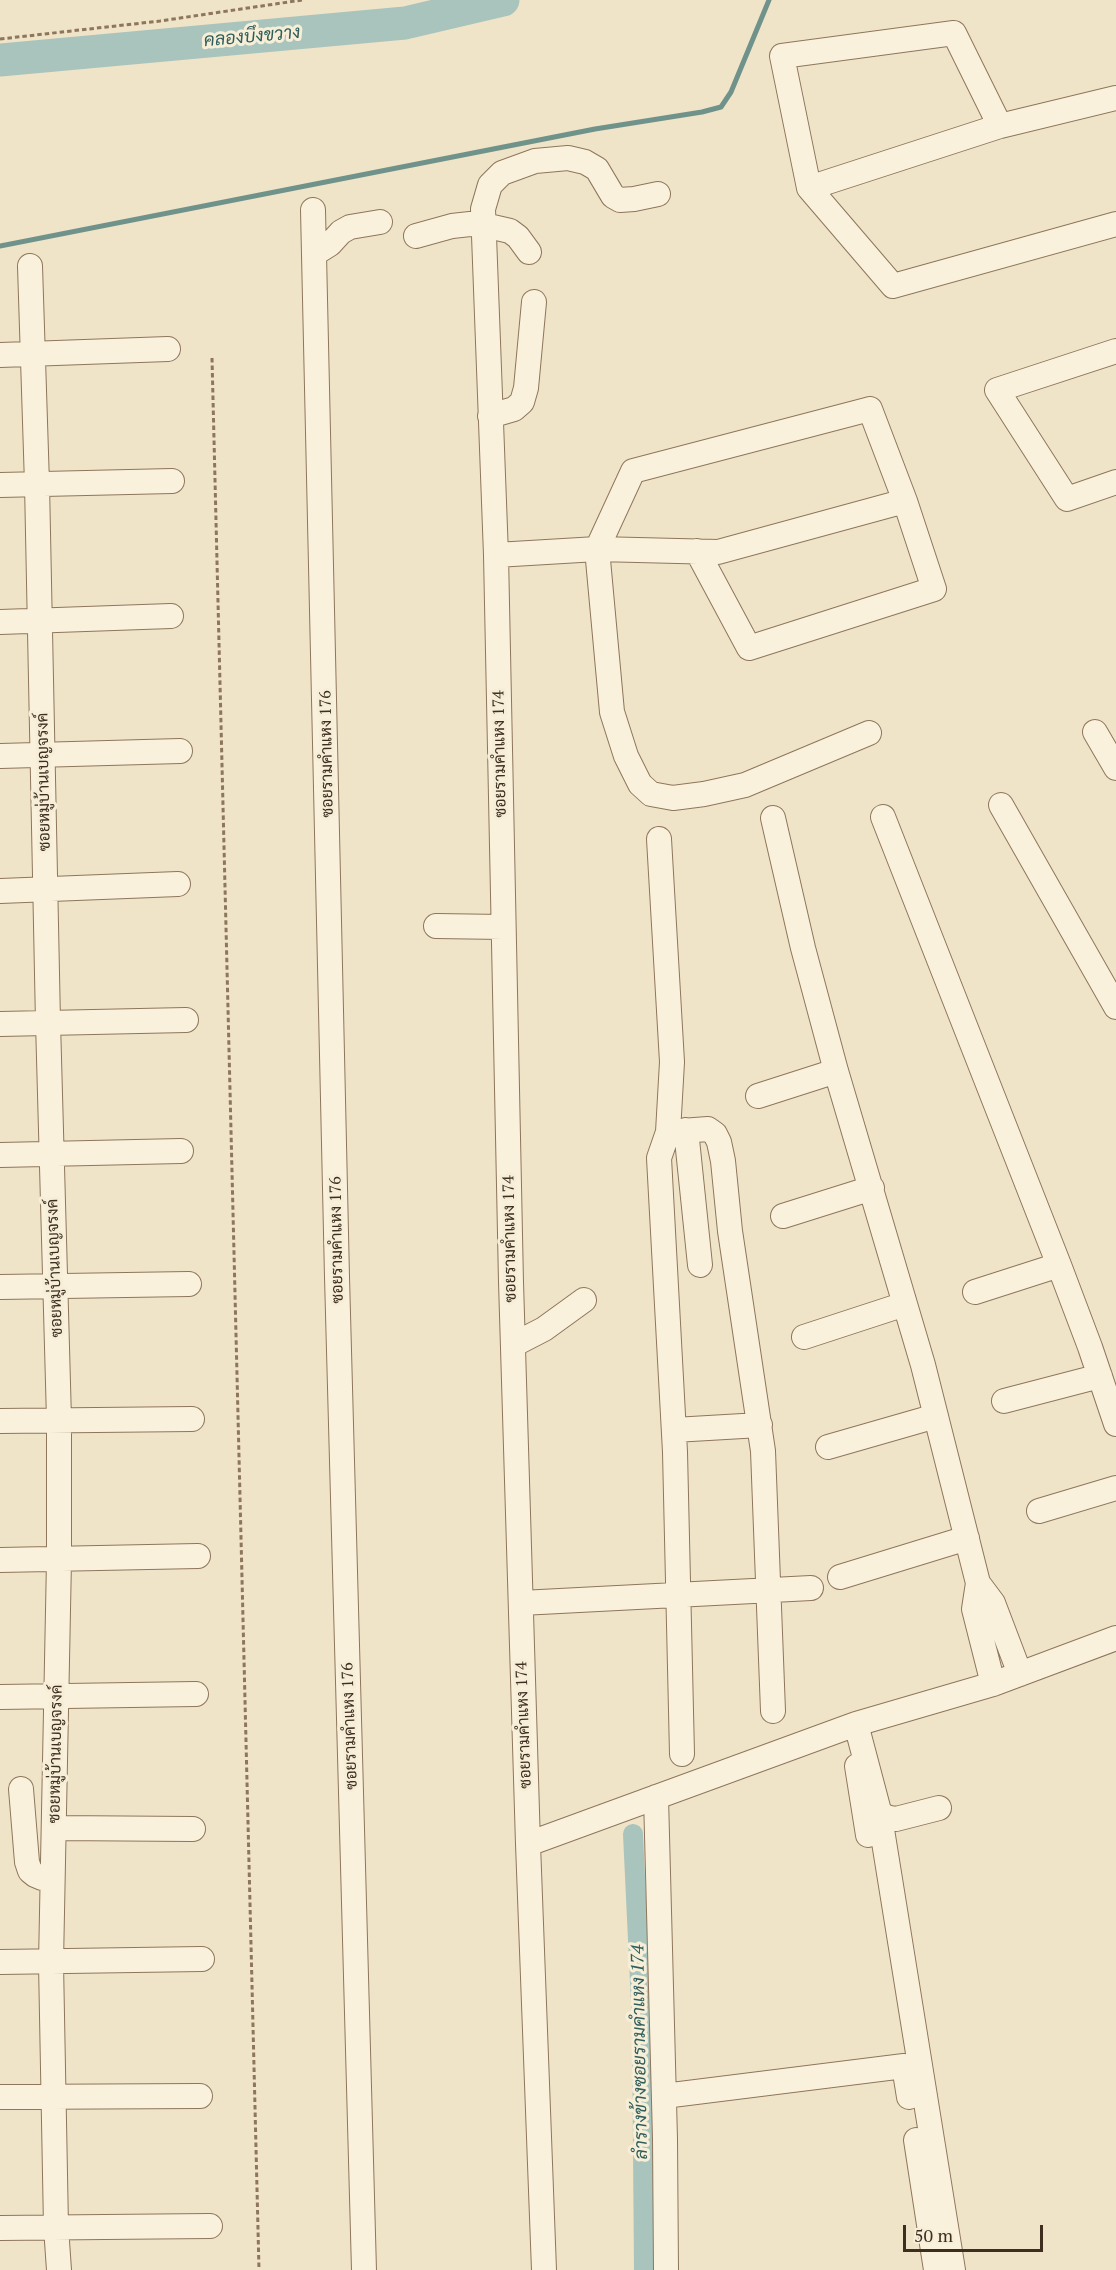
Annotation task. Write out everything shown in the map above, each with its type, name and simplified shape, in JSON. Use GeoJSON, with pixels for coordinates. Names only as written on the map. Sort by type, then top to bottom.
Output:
{"type":"FeatureCollection","features":[{"type":"Feature","properties":{"kind":"street"},"geometry":{"type":"LineString","coordinates":[[1000,126],[954,33],[782,56],[809,188],[893,286],[1116,224]]}},
{"type":"Feature","properties":{"kind":"street"},"geometry":{"type":"LineString","coordinates":[[809,188],[1000,126],[1116,98]]}},
{"type":"Feature","properties":{"kind":"street"},"geometry":{"type":"LineString","coordinates":[[416,236],[452,226],[470,224],[483,217],[490,185],[502,173],[535,161],[568,158],[585,162],[597,169],[613,196],[620,200],[658,194]]}},
{"type":"Feature","properties":{"kind":"street","name":"ซอยรามคำแหง 176"},"geometry":{"type":"LineString","coordinates":[[313,210],[337,1265],[364,2270]]}},
{"type":"Feature","properties":{"kind":"street"},"geometry":{"type":"LineString","coordinates":[[483,217],[518,237],[529,252]]}},
{"type":"Feature","properties":{"kind":"street","name":"ซอยรามคำแหง 174"},"geometry":{"type":"LineString","coordinates":[[483,217],[496,555],[513,1345],[544,2270]]}},
{"type":"Feature","properties":{"kind":"street"},"geometry":{"type":"LineString","coordinates":[[314,254],[350,227],[380,222]]}},
{"type":"Feature","properties":{"kind":"street","name":"ซอยหมู่บ้านเบญจรงค์"},"geometry":{"type":"LineString","coordinates":[[30,266],[38,484],[48,1022],[59,1419],[57,1697],[51,1963],[56,2227],[59,2270]]}},
{"type":"Feature","properties":{"kind":"street"},"geometry":{"type":"LineString","coordinates":[[490,416],[514,409],[522,402],[526,388],[534,302]]}},
{"type":"Feature","properties":{"kind":"street"},"geometry":{"type":"LineString","coordinates":[[0,355],[168,349]]}},
{"type":"Feature","properties":{"kind":"street"},"geometry":{"type":"LineString","coordinates":[[1116,351],[997,390],[1067,499],[1116,482]]}},
{"type":"Feature","properties":{"kind":"street"},"geometry":{"type":"LineString","coordinates":[[697,551],[749,648],[934,589],[905,501],[870,409],[633,471],[597,549],[612,712],[626,756],[640,784],[651,794],[673,798],[745,785],[869,732]]}},
{"type":"Feature","properties":{"kind":"street"},"geometry":{"type":"LineString","coordinates":[[0,485],[172,481]]}},
{"type":"Feature","properties":{"kind":"street"},"geometry":{"type":"LineString","coordinates":[[496,555],[597,549],[718,552],[905,501]]}},
{"type":"Feature","properties":{"kind":"street"},"geometry":{"type":"LineString","coordinates":[[0,622],[171,616]]}},
{"type":"Feature","properties":{"kind":"street"},"geometry":{"type":"LineString","coordinates":[[1095,732],[1116,768]]}},
{"type":"Feature","properties":{"kind":"street"},"geometry":{"type":"LineString","coordinates":[[0,756],[180,751]]}},
{"type":"Feature","properties":{"kind":"street"},"geometry":{"type":"LineString","coordinates":[[1001,806],[1116,1007]]}},
{"type":"Feature","properties":{"kind":"street"},"geometry":{"type":"LineString","coordinates":[[883,817],[1059,1265],[1116,1424]]}},
{"type":"Feature","properties":{"kind":"street"},"geometry":{"type":"LineString","coordinates":[[773,818],[803,948],[836,1071],[905,1304],[978,1582],[993,1603],[1020,1674]]}},
{"type":"Feature","properties":{"kind":"street"},"geometry":{"type":"LineString","coordinates":[[659,839],[677,1131],[700,1265]]}},
{"type":"Feature","properties":{"kind":"street"},"geometry":{"type":"LineString","coordinates":[[0,891],[178,884]]}},
{"type":"Feature","properties":{"kind":"street"},"geometry":{"type":"LineString","coordinates":[[436,926],[504,927]]}},
{"type":"Feature","properties":{"kind":"street"},"geometry":{"type":"LineString","coordinates":[[0,1024],[186,1020]]}},
{"type":"Feature","properties":{"kind":"street"},"geometry":{"type":"LineString","coordinates":[[758,1096],[836,1071]]}},
{"type":"Feature","properties":{"kind":"street"},"geometry":{"type":"LineString","coordinates":[[677,1131],[708,1129],[715,1134],[719,1142],[763,1451],[773,1711]]}},
{"type":"Feature","properties":{"kind":"street"},"geometry":{"type":"LineString","coordinates":[[677,1131],[659,1158],[674,1430],[682,1754]]}},
{"type":"Feature","properties":{"kind":"street"},"geometry":{"type":"LineString","coordinates":[[0,1155],[181,1151]]}},
{"type":"Feature","properties":{"kind":"street"},"geometry":{"type":"LineString","coordinates":[[783,1216],[872,1188]]}},
{"type":"Feature","properties":{"kind":"street"},"geometry":{"type":"LineString","coordinates":[[975,1292],[1059,1265]]}},
{"type":"Feature","properties":{"kind":"street"},"geometry":{"type":"LineString","coordinates":[[0,1287],[189,1284]]}},
{"type":"Feature","properties":{"kind":"street"},"geometry":{"type":"LineString","coordinates":[[513,1345],[544,1329],[584,1300]]}},
{"type":"Feature","properties":{"kind":"street"},"geometry":{"type":"LineString","coordinates":[[804,1336],[905,1304]]}},
{"type":"Feature","properties":{"kind":"street"},"geometry":{"type":"LineString","coordinates":[[1004,1401],[1100,1376]]}},
{"type":"Feature","properties":{"kind":"street"},"geometry":{"type":"LineString","coordinates":[[828,1447],[936,1416]]}},
{"type":"Feature","properties":{"kind":"street"},"geometry":{"type":"LineString","coordinates":[[0,1421],[192,1419]]}},
{"type":"Feature","properties":{"kind":"street"},"geometry":{"type":"LineString","coordinates":[[674,1430],[760,1425]]}},
{"type":"Feature","properties":{"kind":"street"},"geometry":{"type":"LineString","coordinates":[[1039,1511],[1116,1488]]}},
{"type":"Feature","properties":{"kind":"street"},"geometry":{"type":"LineString","coordinates":[[840,1577],[967,1538]]}},
{"type":"Feature","properties":{"kind":"street"},"geometry":{"type":"LineString","coordinates":[[0,1560],[198,1556]]}},
{"type":"Feature","properties":{"kind":"street"},"geometry":{"type":"LineString","coordinates":[[978,1582],[974,1609],[993,1684]]}},
{"type":"Feature","properties":{"kind":"street"},"geometry":{"type":"LineString","coordinates":[[521,1604],[811,1588]]}},
{"type":"Feature","properties":{"kind":"street"},"geometry":{"type":"LineString","coordinates":[[528,1844],[856,1724],[993,1684],[1116,1638]]}},
{"type":"Feature","properties":{"kind":"street"},"geometry":{"type":"LineString","coordinates":[[0,1697],[196,1694]]}},
{"type":"Feature","properties":{"kind":"street"},"geometry":{"type":"LineString","coordinates":[[856,1724],[879,1811],[953,2270]]}},
{"type":"Feature","properties":{"kind":"street"},"geometry":{"type":"LineString","coordinates":[[857,1766],[936,2270]]}},
{"type":"Feature","properties":{"kind":"street"},"geometry":{"type":"LineString","coordinates":[[21,1789],[27,1862],[30,1871],[42,1878],[52,1878]]}},
{"type":"Feature","properties":{"kind":"street"},"geometry":{"type":"LineString","coordinates":[[656,1797],[666,2270]]}},
{"type":"Feature","properties":{"kind":"street"},"geometry":{"type":"LineString","coordinates":[[879,1811],[885,1817],[896,1819],[939,1808]]}},
{"type":"Feature","properties":{"kind":"street"},"geometry":{"type":"LineString","coordinates":[[54,1828],[193,1829]]}},
{"type":"Feature","properties":{"kind":"street"},"geometry":{"type":"LineString","coordinates":[[0,1962],[202,1959]]}},
{"type":"Feature","properties":{"kind":"street"},"geometry":{"type":"LineString","coordinates":[[664,2096],[904,2066]]}},
{"type":"Feature","properties":{"kind":"street"},"geometry":{"type":"LineString","coordinates":[[0,2097],[200,2096]]}},
{"type":"Feature","properties":{"kind":"street"},"geometry":{"type":"LineString","coordinates":[[0,2228],[210,2226]]}},
{"type":"Feature","properties":{"kind":"path"},"geometry":{"type":"LineString","coordinates":[[0,39],[160,21],[302,0]]}},
{"type":"Feature","properties":{"kind":"path"},"geometry":{"type":"LineString","coordinates":[[212,358],[259,2270]]}},
{"type":"Feature","properties":{"kind":"waterway","name":"คลองบึงขวาง"},"geometry":{"type":"LineString","coordinates":[[0,60],[405,23],[503,0]]}},
{"type":"Feature","properties":{"kind":"waterway"},"geometry":{"type":"LineString","coordinates":[[0,246],[595,129],[721,107],[731,92],[769,0]]}},
{"type":"Feature","properties":{"kind":"waterway","name":"ลำรางข้างซอยรามคำแหง 174"},"geometry":{"type":"LineString","coordinates":[[633,1834],[642,2024],[644,2270]]}}]}
